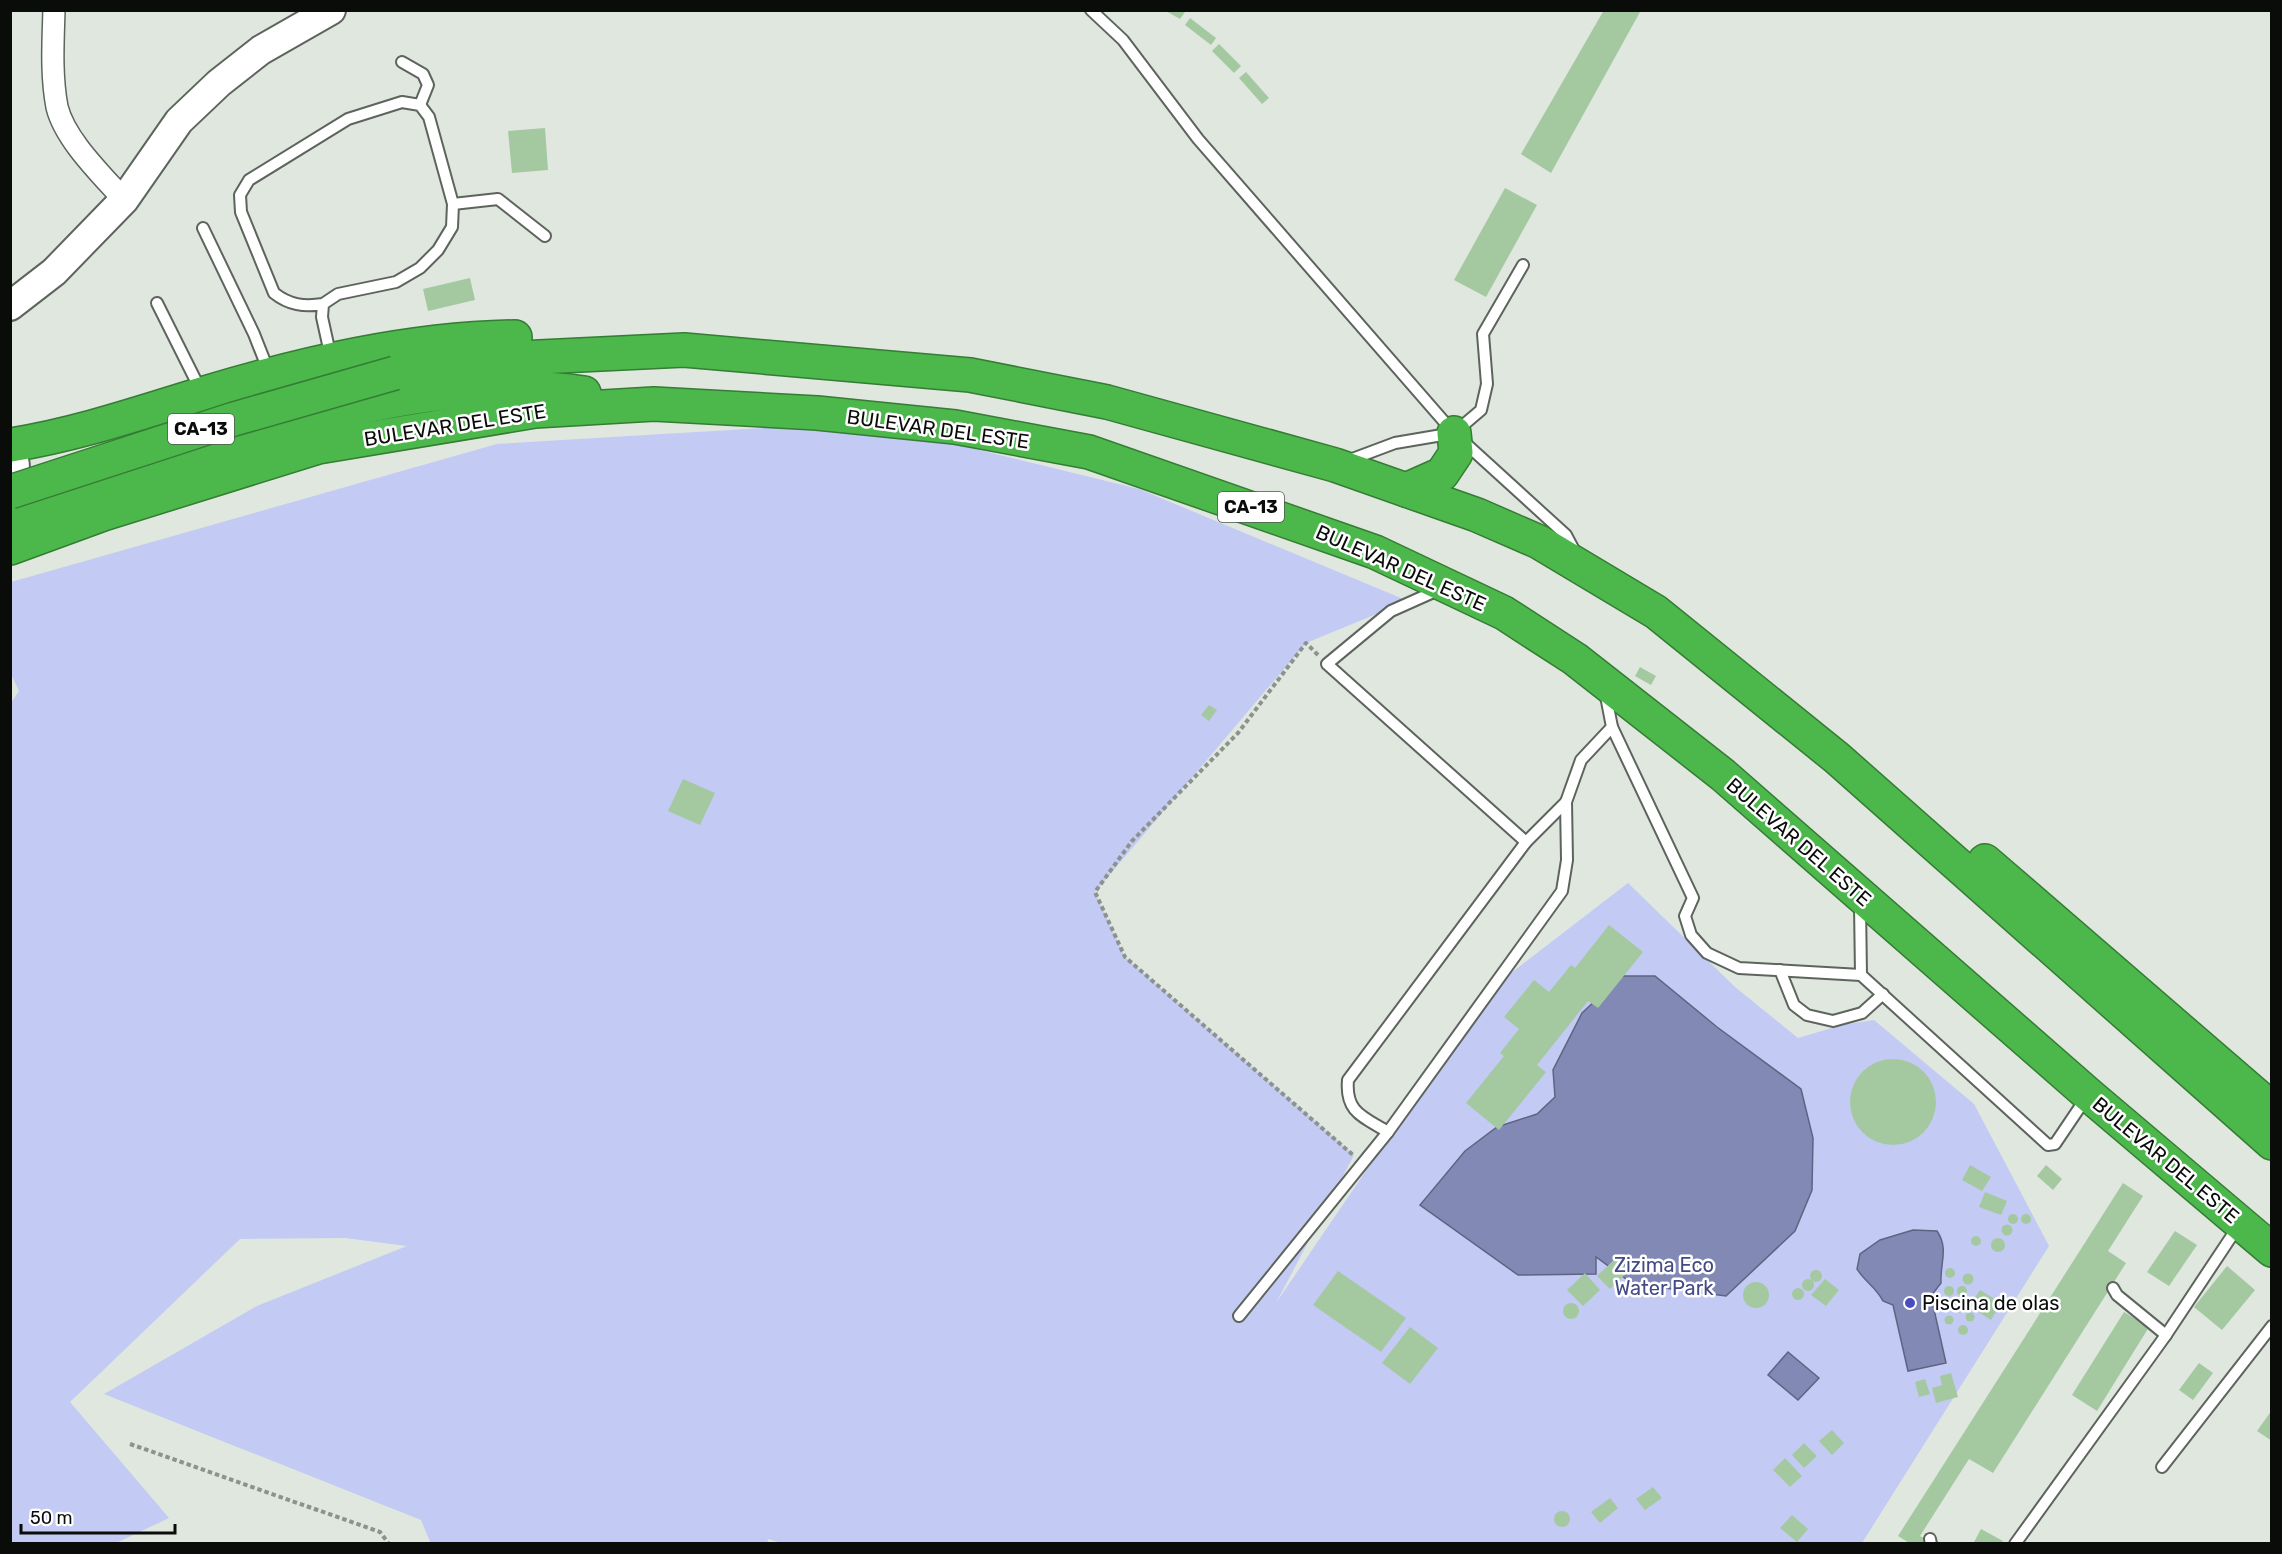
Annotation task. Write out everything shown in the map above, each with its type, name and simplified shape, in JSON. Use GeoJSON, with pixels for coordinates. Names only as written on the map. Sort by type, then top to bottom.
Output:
{"type":"FeatureCollection","features":[{"type":"Feature","properties":{"kind":"highway"},"geometry":{"type":"LineString","coordinates":[[11,445],[49,440],[270,375],[400,346],[495,338],[611,342],[684,350]]}},
{"type":"Feature","properties":{"kind":"highway","name":"CA-13"},"geometry":{"type":"LineString","coordinates":[[10,492],[234,418],[394,373],[499,359],[684,350],[970,375],[1107,402],[1335,465],[1477,515],[1539,542],[1656,612],[1837,758],[2271,1143]]}},
{"type":"Feature","properties":{"kind":"highway"},"geometry":{"type":"LineString","coordinates":[[10,516],[276,430],[382,404],[436,394],[480,388],[551,388],[654,404]]}},
{"type":"Feature","properties":{"kind":"highway","name":"BULEVAR DEL ESTE"},"geometry":{"type":"LineString","coordinates":[[10,548],[104,514],[318,447],[535,411],[654,404],[817,412],[955,427],[1089,452],[1374,552],[1504,613],[1603,680],[1723,775],[1859,896],[2271,1250]]}},
{"type":"Feature","properties":{"kind":"highway"},"geometry":{"type":"LineString","coordinates":[[106,424],[80,434],[63,447],[54,458],[52,470],[58,482],[69,487],[106,486]]}},
{"type":"Feature","properties":{"kind":"highway"},"geometry":{"type":"LineString","coordinates":[[1406,489],[1442,474],[1456,453],[1454,433]]}},
{"type":"Feature","properties":{"kind":"highway"},"geometry":{"type":"LineString","coordinates":[[1837,758],[1983,859],[2271,1109]]}},
{"type":"Feature","properties":{"kind":"street"},"geometry":{"type":"LineString","coordinates":[[54,10],[52,63],[58,109],[78,147],[124,200]]}},
{"type":"Feature","properties":{"kind":"street"},"geometry":{"type":"LineString","coordinates":[[10,306],[54,272],[124,200],[179,121],[219,83],[261,50],[330,11]]}},
{"type":"Feature","properties":{"kind":"street"},"geometry":{"type":"LineString","coordinates":[[10,492],[15,482],[16,469],[11,445]]}},
{"type":"Feature","properties":{"kind":"lane"},"geometry":{"type":"LineString","coordinates":[[1091,10],[1123,40],[1198,139],[1454,433],[1566,535],[1583,568]]}},
{"type":"Feature","properties":{"kind":"lane"},"geometry":{"type":"LineString","coordinates":[[402,62],[423,74],[428,84],[420,105]]}},
{"type":"Feature","properties":{"kind":"lane"},"geometry":{"type":"LineString","coordinates":[[402,102],[420,105],[429,117],[453,204],[452,227],[438,250],[420,268],[396,282],[338,294],[323,304],[306,307],[284,301],[274,293],[241,212],[240,195],[249,180],[348,119],[402,102]]}},
{"type":"Feature","properties":{"kind":"lane"},"geometry":{"type":"LineString","coordinates":[[453,204],[498,199],[545,236]]}},
{"type":"Feature","properties":{"kind":"lane"},"geometry":{"type":"LineString","coordinates":[[203,228],[254,334],[270,375]]}},
{"type":"Feature","properties":{"kind":"lane"},"geometry":{"type":"LineString","coordinates":[[1335,465],[1395,443],[1454,433],[1480,410],[1487,384],[1483,334],[1523,265]]}},
{"type":"Feature","properties":{"kind":"lane"},"geometry":{"type":"LineString","coordinates":[[157,303],[203,394]]}},
{"type":"Feature","properties":{"kind":"lane"},"geometry":{"type":"LineString","coordinates":[[323,304],[322,317],[332,360]]}},
{"type":"Feature","properties":{"kind":"lane"},"geometry":{"type":"LineString","coordinates":[[1448,586],[1408,601],[1391,611],[1327,664],[1526,842]]}},
{"type":"Feature","properties":{"kind":"lane"},"geometry":{"type":"LineString","coordinates":[[1603,680],[1612,727],[1693,898],[1685,916],[1691,934],[1707,953],[1739,968],[1861,975],[2048,1145],[2055,1144],[2089,1095]]}},
{"type":"Feature","properties":{"kind":"lane"},"geometry":{"type":"LineString","coordinates":[[1239,1316],[1388,1132],[1563,891],[1567,860],[1566,802],[1581,760],[1612,727]]}},
{"type":"Feature","properties":{"kind":"lane"},"geometry":{"type":"LineString","coordinates":[[1388,1132],[1353,1111],[1347,1093],[1348,1080],[1526,842],[1566,802]]}},
{"type":"Feature","properties":{"kind":"lane"},"geometry":{"type":"LineString","coordinates":[[1859,896],[1861,975]]}},
{"type":"Feature","properties":{"kind":"lane"},"geometry":{"type":"LineString","coordinates":[[1780,970],[1794,1005],[1807,1016],[1833,1021],[1862,1013],[1882,994]]}},
{"type":"Feature","properties":{"kind":"lane"},"geometry":{"type":"LineString","coordinates":[[2014,1544],[2166,1335],[2240,1224]]}},
{"type":"Feature","properties":{"kind":"lane"},"geometry":{"type":"LineString","coordinates":[[2113,1288],[2116,1295],[2166,1335]]}},
{"type":"Feature","properties":{"kind":"lane"},"geometry":{"type":"LineString","coordinates":[[2162,1467],[2271,1326]]}},
{"type":"Feature","properties":{"kind":"path"},"geometry":{"type":"LineString","coordinates":[[1327,664],[1306,643],[1238,733],[1132,841],[1095,892],[1125,957],[1354,1155]]}},
{"type":"Feature","properties":{"kind":"path"},"geometry":{"type":"LineString","coordinates":[[130,1444],[380,1532],[389,1544]]}},
{"type":"Feature","properties":{"kind":"green space","name":"Zizima Eco Water Park"},"geometry":{"type":"Polygon","coordinates":[[[864,422],[1139,489],[1408,601],[1306,643],[1095,892],[1125,957],[1354,1155],[1276,1303],[1489,990],[1628,883],[1735,987],[1798,1038],[1842,1025],[1874,1020],[1974,1104],[2049,1246],[1862,1543],[785,1544],[768,1539],[767,1544],[431,1544],[421,1520],[104,1394],[257,1306],[407,1246],[345,1238],[240,1239],[70,1402],[169,1518],[116,1543],[11,1543],[10,704],[19,691],[11,674],[11,582],[497,444],[864,422]]]}},
{"type":"Feature","properties":{"kind":"shaded area"},"geometry":{"type":"Polygon","coordinates":[[[1622,976],[1655,976],[1717,1027],[1801,1089],[1813,1138],[1812,1190],[1795,1231],[1726,1296],[1633,1284],[1596,1257],[1596,1274],[1518,1275],[1420,1205],[1465,1151],[1497,1127],[1537,1114],[1555,1097],[1553,1070],[1582,1013],[1622,976]]]}},
{"type":"Feature","properties":{"kind":"shaded area","name":"Piscina de olas"},"geometry":{"type":"Polygon","coordinates":[[[1913,1230],[1937,1231],[1943,1244],[1941,1283],[1931,1296],[1946,1363],[1908,1371],[1893,1305],[1883,1301],[1857,1269],[1860,1254],[1880,1240],[1913,1230]]]}},
{"type":"Feature","properties":{"kind":"shaded area"},"geometry":{"type":"Polygon","coordinates":[[[1788,1352],[1819,1378],[1798,1400],[1768,1375],[1788,1352]]]}},
{"type":"Feature","properties":{"kind":"building"},"geometry":{"type":"Polygon","coordinates":[[[1164,10],[1182,10],[1185,12],[1180,19],[1164,10]]]}},
{"type":"Feature","properties":{"kind":"building"},"geometry":{"type":"Polygon","coordinates":[[[1604,10],[1640,12],[1551,173],[1521,154],[1604,10]]]}},
{"type":"Feature","properties":{"kind":"building"},"geometry":{"type":"Polygon","coordinates":[[[1190,18],[1216,38],[1211,45],[1185,25],[1190,18]]]}},
{"type":"Feature","properties":{"kind":"building"},"geometry":{"type":"Polygon","coordinates":[[[1219,44],[1241,66],[1234,73],[1212,51],[1219,44]]]}},
{"type":"Feature","properties":{"kind":"building"},"geometry":{"type":"Polygon","coordinates":[[[1246,72],[1269,98],[1262,104],[1239,78],[1246,72]]]}},
{"type":"Feature","properties":{"kind":"building"},"geometry":{"type":"Polygon","coordinates":[[[545,128],[548,170],[512,173],[508,131],[545,128]]]}},
{"type":"Feature","properties":{"kind":"building"},"geometry":{"type":"Polygon","coordinates":[[[1505,188],[1537,205],[1486,297],[1454,280],[1505,188]]]}},
{"type":"Feature","properties":{"kind":"building"},"geometry":{"type":"Polygon","coordinates":[[[470,278],[475,300],[428,311],[423,289],[470,278]]]}},
{"type":"Feature","properties":{"kind":"building"},"geometry":{"type":"Polygon","coordinates":[[[1640,667],[1656,676],[1651,685],[1635,676],[1640,667]]]}},
{"type":"Feature","properties":{"kind":"building"},"geometry":{"type":"Polygon","coordinates":[[[1209,705],[1217,710],[1209,721],[1201,715],[1209,705]]]}},
{"type":"Feature","properties":{"kind":"building"},"geometry":{"type":"Polygon","coordinates":[[[683,779],[715,793],[700,825],[668,811],[683,779]]]}},
{"type":"Feature","properties":{"kind":"building"},"geometry":{"type":"Polygon","coordinates":[[[1609,925],[1643,952],[1598,1008],[1588,1001],[1537,1065],[1546,1072],[1499,1130],[1466,1103],[1504,1056],[1500,1053],[1519,1029],[1504,1017],[1534,980],[1549,992],[1571,965],[1575,968],[1609,925]]]}},
{"type":"Feature","properties":{"kind":"building"},"geometry":{"type":"Polygon","coordinates":[[[1893,1059],[1917,1066],[1929,1078],[1936,1102],[1929,1126],[1917,1138],[1893,1145],[1869,1138],[1857,1126],[1850,1102],[1857,1078],[1869,1066],[1893,1059]]]}},
{"type":"Feature","properties":{"kind":"building"},"geometry":{"type":"Polygon","coordinates":[[[1970,1165],[1991,1177],[1982,1191],[1962,1180],[1970,1165]]]}},
{"type":"Feature","properties":{"kind":"building"},"geometry":{"type":"Polygon","coordinates":[[[2046,1165],[2062,1179],[2053,1190],[2037,1176],[2046,1165]]]}},
{"type":"Feature","properties":{"kind":"building"},"geometry":{"type":"Polygon","coordinates":[[[2123,1183],[2143,1196],[2108,1251],[2126,1263],[1993,1473],[1969,1459],[1920,1536],[1929,1541],[1927,1544],[1911,1544],[1898,1536],[2123,1183]]]}},
{"type":"Feature","properties":{"kind":"building"},"geometry":{"type":"Polygon","coordinates":[[[1985,1192],[2007,1201],[2001,1215],[1979,1207],[1985,1192]]]}},
{"type":"Feature","properties":{"kind":"building"},"geometry":{"type":"Polygon","coordinates":[[[2013,1214],[2017,1215],[2017,1223],[2013,1224],[2009,1223],[2008,1219],[2009,1215],[2013,1214]]]}},
{"type":"Feature","properties":{"kind":"building"},"geometry":{"type":"Polygon","coordinates":[[[2026,1214],[2030,1215],[2030,1223],[2026,1224],[2022,1223],[2021,1219],[2022,1215],[2026,1214]]]}},
{"type":"Feature","properties":{"kind":"building"},"geometry":{"type":"Polygon","coordinates":[[[2007,1225],[2011,1226],[2011,1234],[2007,1235],[2003,1234],[2002,1230],[2003,1226],[2007,1225]]]}},
{"type":"Feature","properties":{"kind":"building"},"geometry":{"type":"Polygon","coordinates":[[[2175,1231],[2197,1245],[2169,1286],[2147,1272],[2175,1231]]]}},
{"type":"Feature","properties":{"kind":"building"},"geometry":{"type":"Polygon","coordinates":[[[1976,1236],[1981,1241],[1976,1246],[1971,1241],[1976,1236]]]}},
{"type":"Feature","properties":{"kind":"building"},"geometry":{"type":"Polygon","coordinates":[[[1998,1238],[2003,1240],[2005,1245],[2003,1250],[1998,1252],[1993,1250],[1991,1245],[1993,1240],[1998,1238]]]}},
{"type":"Feature","properties":{"kind":"building"},"geometry":{"type":"Polygon","coordinates":[[[1616,1258],[1629,1271],[1610,1289],[1597,1276],[1616,1258]]]}},
{"type":"Feature","properties":{"kind":"building"},"geometry":{"type":"Polygon","coordinates":[[[2227,1266],[2255,1290],[2222,1330],[2194,1307],[2227,1266]]]}},
{"type":"Feature","properties":{"kind":"building"},"geometry":{"type":"Polygon","coordinates":[[[1950,1268],[1955,1273],[1950,1278],[1945,1273],[1950,1268]]]}},
{"type":"Feature","properties":{"kind":"building"},"geometry":{"type":"Polygon","coordinates":[[[1816,1270],[1822,1276],[1816,1282],[1810,1276],[1816,1270]]]}},
{"type":"Feature","properties":{"kind":"building"},"geometry":{"type":"Polygon","coordinates":[[[1338,1271],[1406,1318],[1381,1352],[1313,1305],[1338,1271]]]}},
{"type":"Feature","properties":{"kind":"building"},"geometry":{"type":"Polygon","coordinates":[[[1585,1273],[1600,1290],[1583,1306],[1567,1290],[1585,1273]]]}},
{"type":"Feature","properties":{"kind":"building"},"geometry":{"type":"Polygon","coordinates":[[[1968,1273],[1974,1279],[1968,1285],[1962,1279],[1968,1273]]]}},
{"type":"Feature","properties":{"kind":"building"},"geometry":{"type":"Polygon","coordinates":[[[1808,1279],[1814,1285],[1808,1291],[1802,1285],[1808,1279]]]}},
{"type":"Feature","properties":{"kind":"building"},"geometry":{"type":"Polygon","coordinates":[[[1825,1279],[1839,1290],[1826,1306],[1811,1295],[1825,1279]]]}},
{"type":"Feature","properties":{"kind":"building"},"geometry":{"type":"Polygon","coordinates":[[[1756,1282],[1765,1286],[1769,1295],[1765,1304],[1756,1308],[1747,1304],[1743,1295],[1747,1286],[1756,1282]]]}},
{"type":"Feature","properties":{"kind":"building"},"geometry":{"type":"Polygon","coordinates":[[[1949,1286],[1954,1291],[1949,1296],[1944,1291],[1949,1286]]]}},
{"type":"Feature","properties":{"kind":"building"},"geometry":{"type":"Polygon","coordinates":[[[1962,1286],[1967,1291],[1962,1296],[1957,1291],[1962,1286]]]}},
{"type":"Feature","properties":{"kind":"building"},"geometry":{"type":"Polygon","coordinates":[[[1798,1288],[1804,1294],[1798,1300],[1792,1294],[1798,1288]]]}},
{"type":"Feature","properties":{"kind":"building"},"geometry":{"type":"Polygon","coordinates":[[[1980,1290],[2001,1303],[1991,1320],[1969,1306],[1980,1290]]]}},
{"type":"Feature","properties":{"kind":"building"},"geometry":{"type":"Polygon","coordinates":[[[1944,1300],[1949,1305],[1944,1310],[1939,1305],[1944,1300]]]}},
{"type":"Feature","properties":{"kind":"building"},"geometry":{"type":"Polygon","coordinates":[[[1571,1303],[1577,1305],[1579,1311],[1577,1317],[1571,1319],[1565,1317],[1563,1311],[1565,1305],[1571,1303]]]}},
{"type":"Feature","properties":{"kind":"building"},"geometry":{"type":"Polygon","coordinates":[[[1960,1304],[1964,1308],[1960,1312],[1956,1308],[1960,1304]]]}},
{"type":"Feature","properties":{"kind":"building"},"geometry":{"type":"Polygon","coordinates":[[[1970,1312],[1975,1317],[1970,1322],[1965,1317],[1970,1312]]]}},
{"type":"Feature","properties":{"kind":"building"},"geometry":{"type":"Polygon","coordinates":[[[2124,1312],[2149,1327],[2097,1411],[2072,1395],[2124,1312]]]}},
{"type":"Feature","properties":{"kind":"building"},"geometry":{"type":"Polygon","coordinates":[[[1949,1315],[1954,1320],[1949,1325],[1944,1320],[1949,1315]]]}},
{"type":"Feature","properties":{"kind":"building"},"geometry":{"type":"Polygon","coordinates":[[[1963,1325],[1967,1326],[1967,1334],[1963,1335],[1959,1334],[1958,1330],[1959,1326],[1963,1325]]]}},
{"type":"Feature","properties":{"kind":"building"},"geometry":{"type":"Polygon","coordinates":[[[1410,1327],[1438,1348],[1410,1384],[1382,1363],[1410,1327]]]}},
{"type":"Feature","properties":{"kind":"building"},"geometry":{"type":"Polygon","coordinates":[[[2199,1363],[2213,1373],[2193,1400],[2179,1390],[2199,1363]]]}},
{"type":"Feature","properties":{"kind":"building"},"geometry":{"type":"Polygon","coordinates":[[[1951,1373],[1958,1397],[1936,1403],[1932,1388],[1942,1385],[1940,1376],[1951,1373]]]}},
{"type":"Feature","properties":{"kind":"building"},"geometry":{"type":"Polygon","coordinates":[[[1925,1379],[1930,1394],[1919,1397],[1915,1382],[1925,1379]]]}},
{"type":"Feature","properties":{"kind":"building"},"geometry":{"type":"Polygon","coordinates":[[[2272,1410],[2272,1441],[2257,1431],[2272,1410]]]}},
{"type":"Feature","properties":{"kind":"building"},"geometry":{"type":"Polygon","coordinates":[[[1832,1430],[1844,1443],[1832,1455],[1819,1441],[1832,1430]]]}},
{"type":"Feature","properties":{"kind":"building"},"geometry":{"type":"Polygon","coordinates":[[[1804,1443],[1817,1456],[1804,1468],[1792,1455],[1804,1443]]]}},
{"type":"Feature","properties":{"kind":"building"},"geometry":{"type":"Polygon","coordinates":[[[1785,1458],[1802,1476],[1790,1487],[1773,1470],[1785,1458]]]}},
{"type":"Feature","properties":{"kind":"building"},"geometry":{"type":"Polygon","coordinates":[[[1653,1487],[1662,1498],[1645,1510],[1636,1499],[1653,1487]]]}},
{"type":"Feature","properties":{"kind":"building"},"geometry":{"type":"Polygon","coordinates":[[[1610,1498],[1618,1508],[1600,1523],[1591,1512],[1610,1498]]]}},
{"type":"Feature","properties":{"kind":"building"},"geometry":{"type":"Polygon","coordinates":[[[1562,1511],[1570,1519],[1562,1527],[1554,1519],[1562,1511]]]}},
{"type":"Feature","properties":{"kind":"building"},"geometry":{"type":"Polygon","coordinates":[[[1792,1515],[1808,1529],[1797,1542],[1780,1528],[1792,1515]]]}},
{"type":"Feature","properties":{"kind":"building"},"geometry":{"type":"Polygon","coordinates":[[[1981,1529],[2003,1541],[2001,1544],[1973,1544],[1981,1529]]]}},
{"type":"Feature","properties":{"kind":"place","name":"Piscina de olas"},"geometry":{"type":"Point","coordinates":[1910,1303]}}]}
